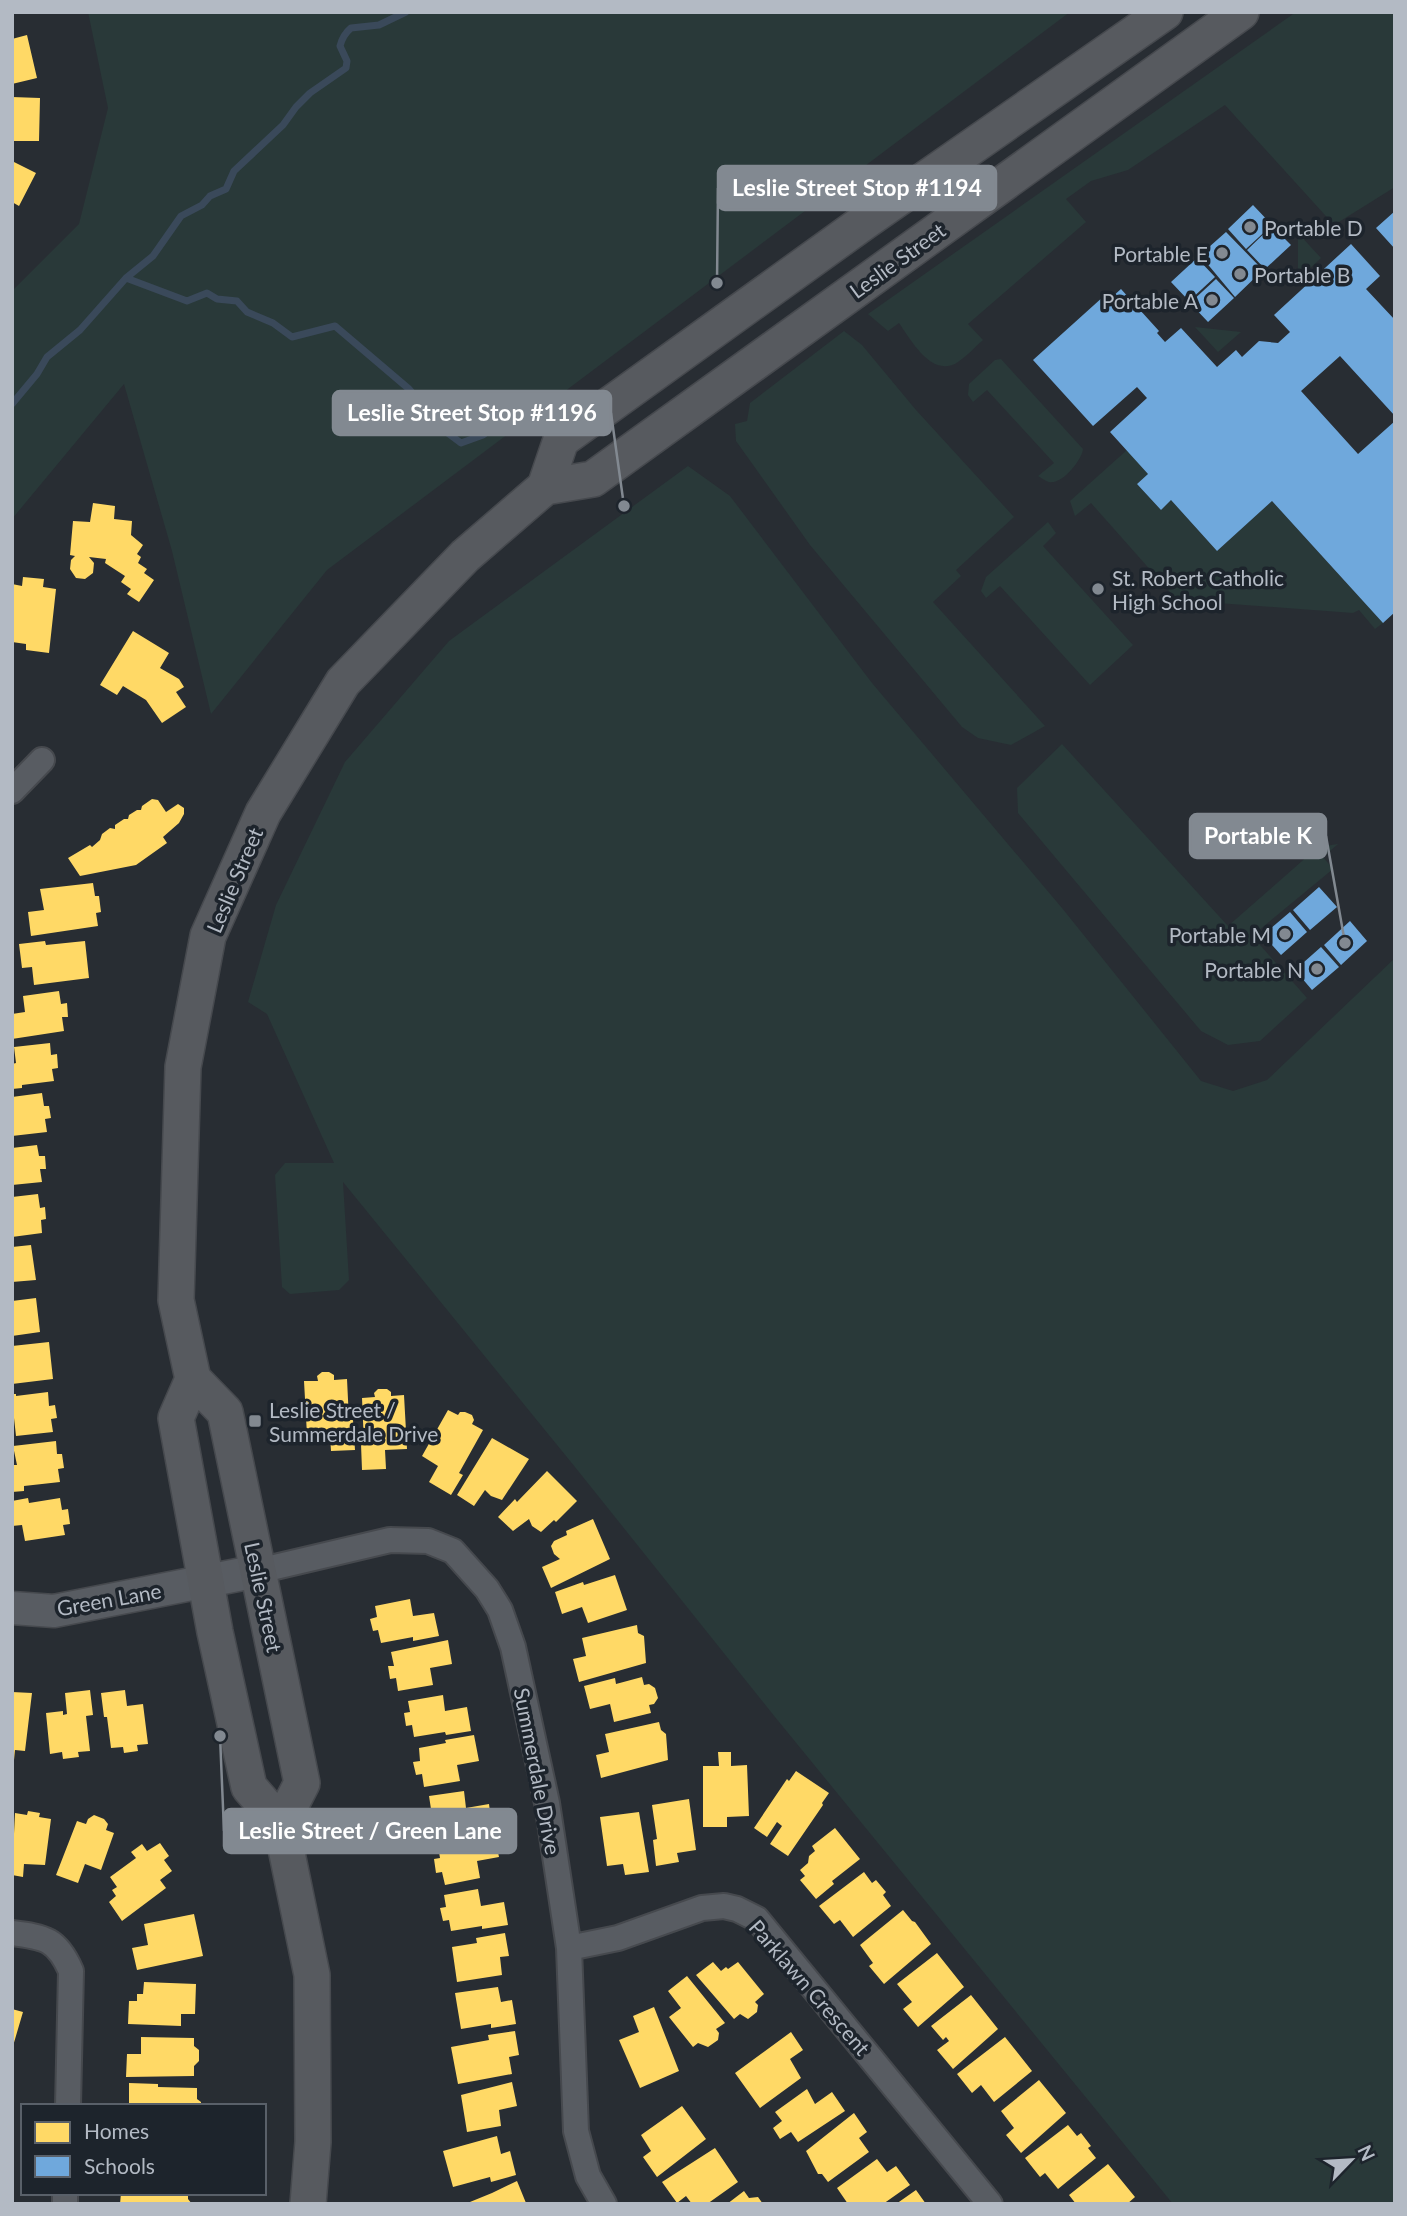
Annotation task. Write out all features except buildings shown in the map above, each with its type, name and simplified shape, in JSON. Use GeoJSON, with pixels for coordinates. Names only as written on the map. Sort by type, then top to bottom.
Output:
{"type":"FeatureCollection","features":[{"type":"Feature","properties":{"kind":"main road","name":"Leslie Street"},"geometry":{"type":"LineString","coordinates":[[281,1824],[302,1783],[225,1412],[193,1379],[176,1300],[183,1067],[208,936],[263,813],[343,682],[466,556],[545,486],[561,440],[864,222],[1165,12]]}},
{"type":"Feature","properties":{"kind":"main road","name":"Leslie Street"},"geometry":{"type":"LineString","coordinates":[[545,486],[593,479],[1241,12]]}},
{"type":"Feature","properties":{"kind":"main road"},"geometry":{"type":"LineString","coordinates":[[193,1379],[176,1418],[205,1581],[249,1787],[281,1824],[312,1975],[313,2142],[308,2204]]}},
{"type":"Feature","properties":{"kind":"street"},"geometry":{"type":"LineString","coordinates":[[12,790],[42,760]]}},
{"type":"Feature","properties":{"kind":"street","name":"Summerdale Drive"},"geometry":{"type":"LineString","coordinates":[[258,1571],[390,1540],[428,1541],[453,1551],[487,1589],[500,1610],[516,1660],[547,1803],[569,1948],[576,2131],[588,2176],[604,2204]]}},
{"type":"Feature","properties":{"kind":"street","name":"Green Lane"},"geometry":{"type":"LineString","coordinates":[[12,1608],[54,1611],[258,1571]]}},
{"type":"Feature","properties":{"kind":"street","name":"Parklawn Crescent"},"geometry":{"type":"LineString","coordinates":[[569,1948],[618,1938],[702,1908],[724,1906],[757,1919],[990,2204]]}},
{"type":"Feature","properties":{"kind":"street"},"geometry":{"type":"LineString","coordinates":[[12,1933],[50,1941],[62,1951],[71,1971],[68,2104]]}},
{"type":"Feature","properties":{"kind":"shaded area"},"geometry":{"type":"Polygon","coordinates":[[[88,12],[1070,12],[327,570],[211,714],[172,551],[124,384],[12,519],[12,291],[79,224],[108,108],[88,12]]]}},
{"type":"Feature","properties":{"kind":"shaded area"},"geometry":{"type":"Polygon","coordinates":[[[1296,12],[1395,12],[1395,187],[1334,225],[1225,105],[1128,170],[1091,181],[1066,199],[1086,222],[968,324],[983,340],[958,362],[948,366],[931,362],[899,323],[888,331],[868,314],[1296,12]]]}},
{"type":"Feature","properties":{"kind":"shaded area"},"geometry":{"type":"Polygon","coordinates":[[[1298,233],[1321,258],[1298,280],[1298,233]]]}},
{"type":"Feature","properties":{"kind":"shaded area"},"geometry":{"type":"Polygon","coordinates":[[[1195,327],[1241,332],[1218,352],[1195,327]]]}},
{"type":"Feature","properties":{"kind":"shaded area"},"geometry":{"type":"Polygon","coordinates":[[[844,331],[862,345],[916,410],[1014,517],[956,570],[961,576],[933,602],[1045,726],[1011,745],[978,738],[962,727],[810,545],[736,441],[735,424],[747,421],[750,403],[844,331]]]}},
{"type":"Feature","properties":{"kind":"shaded area"},"geometry":{"type":"Polygon","coordinates":[[[1001,359],[1083,449],[1075,465],[1060,480],[1049,482],[1038,476],[1054,463],[987,390],[973,402],[968,395],[969,384],[995,360],[1001,359]]]}},
{"type":"Feature","properties":{"kind":"shaded area"},"geometry":{"type":"Polygon","coordinates":[[[1127,450],[1148,474],[1137,484],[1161,510],[1171,500],[1217,551],[1272,501],[1383,623],[1375,629],[1359,610],[1353,613],[1177,600],[1091,503],[1075,516],[1070,501],[1127,450]]]}},
{"type":"Feature","properties":{"kind":"shaded area"},"geometry":{"type":"Polygon","coordinates":[[[688,466],[730,496],[872,683],[1062,908],[1201,1081],[1233,1091],[1267,1080],[1395,958],[1395,2204],[1173,2204],[343,1182],[349,1280],[339,1290],[290,1294],[282,1287],[275,1175],[285,1163],[334,1163],[267,1014],[248,1002],[276,905],[345,762],[449,641],[688,466]]]}},
{"type":"Feature","properties":{"kind":"shaded area"},"geometry":{"type":"Polygon","coordinates":[[[1048,522],[1056,533],[1043,546],[1133,645],[1090,685],[1000,586],[986,598],[981,591],[986,577],[1048,522]]]}},
{"type":"Feature","properties":{"kind":"shaded area"},"geometry":{"type":"Polygon","coordinates":[[[1062,744],[1228,926],[1318,847],[1338,844],[1323,857],[1333,869],[1252,936],[1307,998],[1260,1041],[1228,1045],[1201,1031],[1018,813],[1017,788],[1062,744]]]}},
{"type":"Feature","properties":{"kind":"waterway"},"geometry":{"type":"LineString","coordinates":[[12,404],[37,374],[47,357],[80,330],[126,278],[153,256],[181,216],[202,205],[210,196],[226,189],[234,171],[283,125],[296,107],[310,93],[346,68],[347,61],[340,46],[351,28],[379,25],[406,12]]}},
{"type":"Feature","properties":{"kind":"waterway"},"geometry":{"type":"LineString","coordinates":[[126,278],[187,301],[207,293],[217,299],[237,301],[247,312],[273,323],[292,337],[335,326],[409,389],[445,431],[461,443],[483,435],[514,411]]}},
{"type":"Feature","properties":{"kind":"place","name":"Portable D"},"geometry":{"type":"Point","coordinates":[1250,227]}},
{"type":"Feature","properties":{"kind":"place","name":"Portable E"},"geometry":{"type":"Point","coordinates":[1222,253]}},
{"type":"Feature","properties":{"kind":"place","name":"Portable B"},"geometry":{"type":"Point","coordinates":[1240,274]}},
{"type":"Feature","properties":{"kind":"place","name":"Leslie Street Stop #1194"},"geometry":{"type":"Point","coordinates":[717,283]}},
{"type":"Feature","properties":{"kind":"place","name":"Portable A"},"geometry":{"type":"Point","coordinates":[1212,300]}},
{"type":"Feature","properties":{"kind":"place","name":"Leslie Street Stop #1196"},"geometry":{"type":"Point","coordinates":[624,506]}},
{"type":"Feature","properties":{"kind":"place","name":"St. Robert Catholic High School"},"geometry":{"type":"Point","coordinates":[1098,589]}},
{"type":"Feature","properties":{"kind":"place","name":"Portable M"},"geometry":{"type":"Point","coordinates":[1285,934]}},
{"type":"Feature","properties":{"kind":"place","name":"Portable K"},"geometry":{"type":"Point","coordinates":[1345,943]}},
{"type":"Feature","properties":{"kind":"place","name":"Portable N"},"geometry":{"type":"Point","coordinates":[1317,969]}},
{"type":"Feature","properties":{"kind":"place","name":"Leslie Street / Summerdale Drive"},"geometry":{"type":"Point","coordinates":[255,1421]}},
{"type":"Feature","properties":{"kind":"place","name":"Leslie Street / Green Lane"},"geometry":{"type":"Point","coordinates":[220,1736]}}]}
